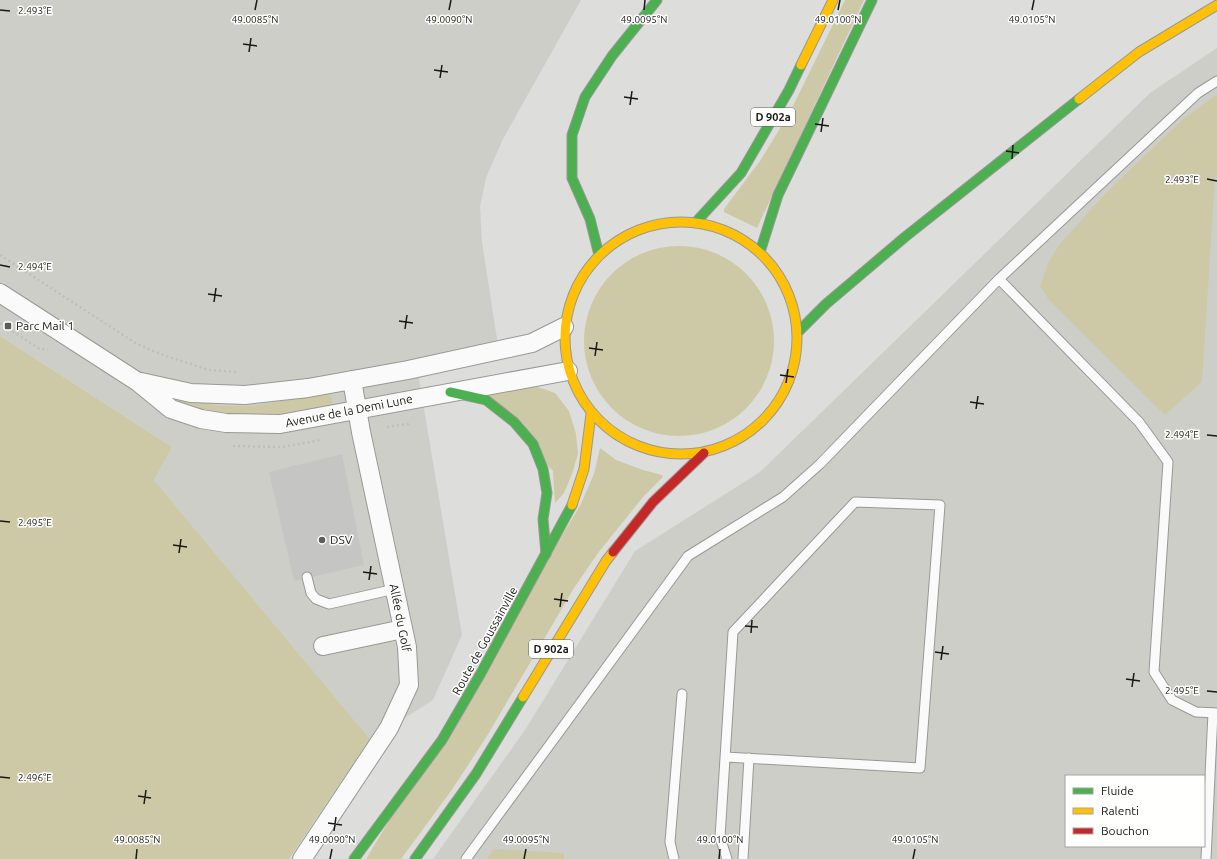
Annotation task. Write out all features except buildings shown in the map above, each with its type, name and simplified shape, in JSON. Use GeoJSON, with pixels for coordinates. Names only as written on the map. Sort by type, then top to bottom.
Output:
{"type":"FeatureCollection","features":[{"type":"Feature","properties":{"kind":"main road"},"geometry":{"type":"LineString","coordinates":[[598,255],[590,219],[572,178],[572,135],[585,97],[612,56],[657,0]]}},
{"type":"Feature","properties":{"kind":"main road","name":"D 902a"},"geometry":{"type":"LineString","coordinates":[[696,222],[741,173],[789,90],[833,0]]}},
{"type":"Feature","properties":{"kind":"main road","name":"D 902a"},"geometry":{"type":"LineString","coordinates":[[760,252],[778,195],[872,0]]}},
{"type":"Feature","properties":{"kind":"main road"},"geometry":{"type":"LineString","coordinates":[[798,332],[826,304],[905,238],[1139,52],[1217,5]]}},
{"type":"Feature","properties":{"kind":"main road"},"geometry":{"type":"LineString","coordinates":[[669,221],[696,222],[730,232],[760,252],[780,275],[792,302],[798,332],[794,365],[782,396],[762,423],[735,442],[704,453],[672,455],[642,449],[614,435],[591,414],[577,394],[568,371],[564,349],[564,327],[575,288],[598,255],[620,238],[643,227],[669,221]]}},
{"type":"Feature","properties":{"kind":"main road"},"geometry":{"type":"LineString","coordinates":[[450,392],[486,400],[514,422],[533,444],[543,468],[547,493],[543,519],[546,554]]}},
{"type":"Feature","properties":{"kind":"main road","name":"Route de Goussainville"},"geometry":{"type":"LineString","coordinates":[[354,859],[442,740],[482,673],[571,508],[584,469],[591,414]]}},
{"type":"Feature","properties":{"kind":"main road","name":"D 902a"},"geometry":{"type":"LineString","coordinates":[[416,859],[476,774],[606,561],[653,502],[704,453]]}},
{"type":"Feature","properties":{"kind":"street","name":"Avenue de la Demi Lune"},"geometry":{"type":"LineString","coordinates":[[0,293],[138,382],[171,409],[202,419],[226,423],[280,424],[568,371]]}},
{"type":"Feature","properties":{"kind":"street","name":"Avenue de la Demi Lune"},"geometry":{"type":"LineString","coordinates":[[138,382],[191,393],[245,394],[308,388],[532,343],[564,327]]}},
{"type":"Feature","properties":{"kind":"street","name":"Allée du Golf"},"geometry":{"type":"LineString","coordinates":[[303,857],[389,728],[409,685],[407,647],[352,380]]}},
{"type":"Feature","properties":{"kind":"street"},"geometry":{"type":"LineString","coordinates":[[324,646],[403,629]]}},
{"type":"Feature","properties":{"kind":"lane"},"geometry":{"type":"LineString","coordinates":[[466,859],[688,556],[783,497],[820,464],[998,279],[1198,93],[1217,81]]}},
{"type":"Feature","properties":{"kind":"lane"},"geometry":{"type":"LineString","coordinates":[[998,279],[1139,422],[1168,462],[1154,672],[1172,700],[1196,712],[1215,713],[1206,859]]}},
{"type":"Feature","properties":{"kind":"lane"},"geometry":{"type":"LineString","coordinates":[[726,757],[920,768],[940,505],[855,502],[733,632],[720,837],[727,859]]}},
{"type":"Feature","properties":{"kind":"lane"},"geometry":{"type":"LineString","coordinates":[[307,577],[311,593],[316,600],[329,604],[394,589]]}},
{"type":"Feature","properties":{"kind":"lane"},"geometry":{"type":"LineString","coordinates":[[674,859],[670,842],[682,694]]}},
{"type":"Feature","properties":{"kind":"lane"},"geometry":{"type":"LineString","coordinates":[[743,859],[749,758]]}},
{"type":"Feature","properties":{"kind":"path"},"geometry":{"type":"LineString","coordinates":[[0,255],[137,344],[163,355],[209,370],[241,372]]}},
{"type":"Feature","properties":{"kind":"shaded area"},"geometry":{"type":"Polygon","coordinates":[[[0,0],[581,0],[503,139],[486,178],[480,207],[482,242],[498,345],[416,361],[462,635],[433,700],[370,739],[154,480],[172,447],[0,336],[0,0]]]}},
{"type":"Feature","properties":{"kind":"shaded area"},"geometry":{"type":"Polygon","coordinates":[[[845,0],[864,0],[757,228],[724,212],[724,209],[760,161],[790,112],[845,0]]]}},
{"type":"Feature","properties":{"kind":"shaded area"},"geometry":{"type":"Polygon","coordinates":[[[1217,48],[1217,859],[433,859],[525,730],[635,551],[760,472],[1150,93],[1217,48]]]}},
{"type":"Feature","properties":{"kind":"shaded area"},"geometry":{"type":"Polygon","coordinates":[[[1217,94],[1217,178],[1215,178],[1202,382],[1165,415],[1049,300],[1040,286],[1048,263],[1059,245],[1108,191],[1181,121],[1217,94]]]}},
{"type":"Feature","properties":{"kind":"shaded area"},"geometry":{"type":"Polygon","coordinates":[[[679,246],[697,248],[715,253],[732,262],[746,274],[758,288],[767,305],[772,323],[774,341],[772,359],[767,377],[758,394],[746,408],[732,420],[715,429],[697,434],[679,436],[661,434],[643,429],[626,420],[612,408],[600,394],[591,377],[586,359],[584,341],[586,323],[591,305],[600,288],[612,274],[626,262],[643,253],[661,248],[679,246]]]}},
{"type":"Feature","properties":{"kind":"shaded area"},"geometry":{"type":"Polygon","coordinates":[[[0,336],[172,447],[154,480],[370,739],[289,859],[0,859],[0,336]]]}},
{"type":"Feature","properties":{"kind":"shaded area"},"geometry":{"type":"Polygon","coordinates":[[[535,386],[555,393],[569,411],[576,434],[578,454],[572,474],[564,493],[555,503],[553,471],[479,390],[535,386]]]}},
{"type":"Feature","properties":{"kind":"shaded area"},"geometry":{"type":"Polygon","coordinates":[[[325,393],[329,394],[332,398],[332,403],[329,406],[279,415],[219,415],[177,403],[179,399],[220,406],[253,406],[325,393]]]}},
{"type":"Feature","properties":{"kind":"shaded area"},"geometry":{"type":"Polygon","coordinates":[[[600,448],[616,460],[662,475],[663,477],[643,497],[598,553],[574,588],[487,736],[451,791],[401,859],[366,859],[580,506],[594,474],[600,448]]]}},
{"type":"Feature","properties":{"kind":"shaded area"},"geometry":{"type":"Polygon","coordinates":[[[494,849],[564,853],[564,859],[487,859],[494,849]]]}},
{"type":"Feature","properties":{"kind":"traffic: fast"},"geometry":{"type":"LineString","coordinates":[[599,255],[590,219],[572,178],[572,135],[585,97],[612,56],[657,0]]}},
{"type":"Feature","properties":{"kind":"traffic: fast"},"geometry":{"type":"LineString","coordinates":[[760,252],[778,195],[872,0]]}},
{"type":"Feature","properties":{"kind":"traffic: fast"},"geometry":{"type":"LineString","coordinates":[[696,222],[741,173],[789,90],[801,65]]}},
{"type":"Feature","properties":{"kind":"traffic: fast"},"geometry":{"type":"LineString","coordinates":[[798,332],[826,304],[905,237],[1079,99]]}},
{"type":"Feature","properties":{"kind":"traffic: fast"},"geometry":{"type":"LineString","coordinates":[[450,392],[486,400],[514,422],[533,444],[543,469],[547,493],[543,519],[546,554]]}},
{"type":"Feature","properties":{"kind":"traffic: fast"},"geometry":{"type":"LineString","coordinates":[[354,859],[442,740],[481,673],[572,505]]}},
{"type":"Feature","properties":{"kind":"traffic: fast"},"geometry":{"type":"LineString","coordinates":[[415,859],[476,774],[523,697]]}},
{"type":"Feature","properties":{"kind":"traffic: slow"},"geometry":{"type":"LineString","coordinates":[[801,65],[833,0]]}},
{"type":"Feature","properties":{"kind":"traffic: slow"},"geometry":{"type":"LineString","coordinates":[[1079,99],[1139,52],[1217,5]]}},
{"type":"Feature","properties":{"kind":"traffic: slow"},"geometry":{"type":"LineString","coordinates":[[670,222],[692,222],[726,230],[736,235],[755,248],[771,264],[778,273],[789,293],[795,315],[797,338],[795,361],[789,383],[778,403],[755,428],[746,435],[726,446],[692,454],[670,454],[636,446],[626,441],[607,428],[591,412],[584,403],[573,383],[565,349],[565,327],[573,293],[578,283],[591,264],[607,248],[616,241],[636,230],[670,222]]}},
{"type":"Feature","properties":{"kind":"traffic: slow"},"geometry":{"type":"LineString","coordinates":[[572,505],[584,469],[591,414]]}},
{"type":"Feature","properties":{"kind":"traffic: slow"},"geometry":{"type":"LineString","coordinates":[[523,697],[606,561],[613,552]]}},
{"type":"Feature","properties":{"kind":"traffic: jam"},"geometry":{"type":"LineString","coordinates":[[613,552],[653,502],[704,453]]}},
{"type":"Feature","properties":{"kind":"place","name":"Parc Mail 1"},"geometry":{"type":"Point","coordinates":[8,326]}},
{"type":"Feature","properties":{"kind":"place","name":"DSV"},"geometry":{"type":"Point","coordinates":[322,540]}}]}
